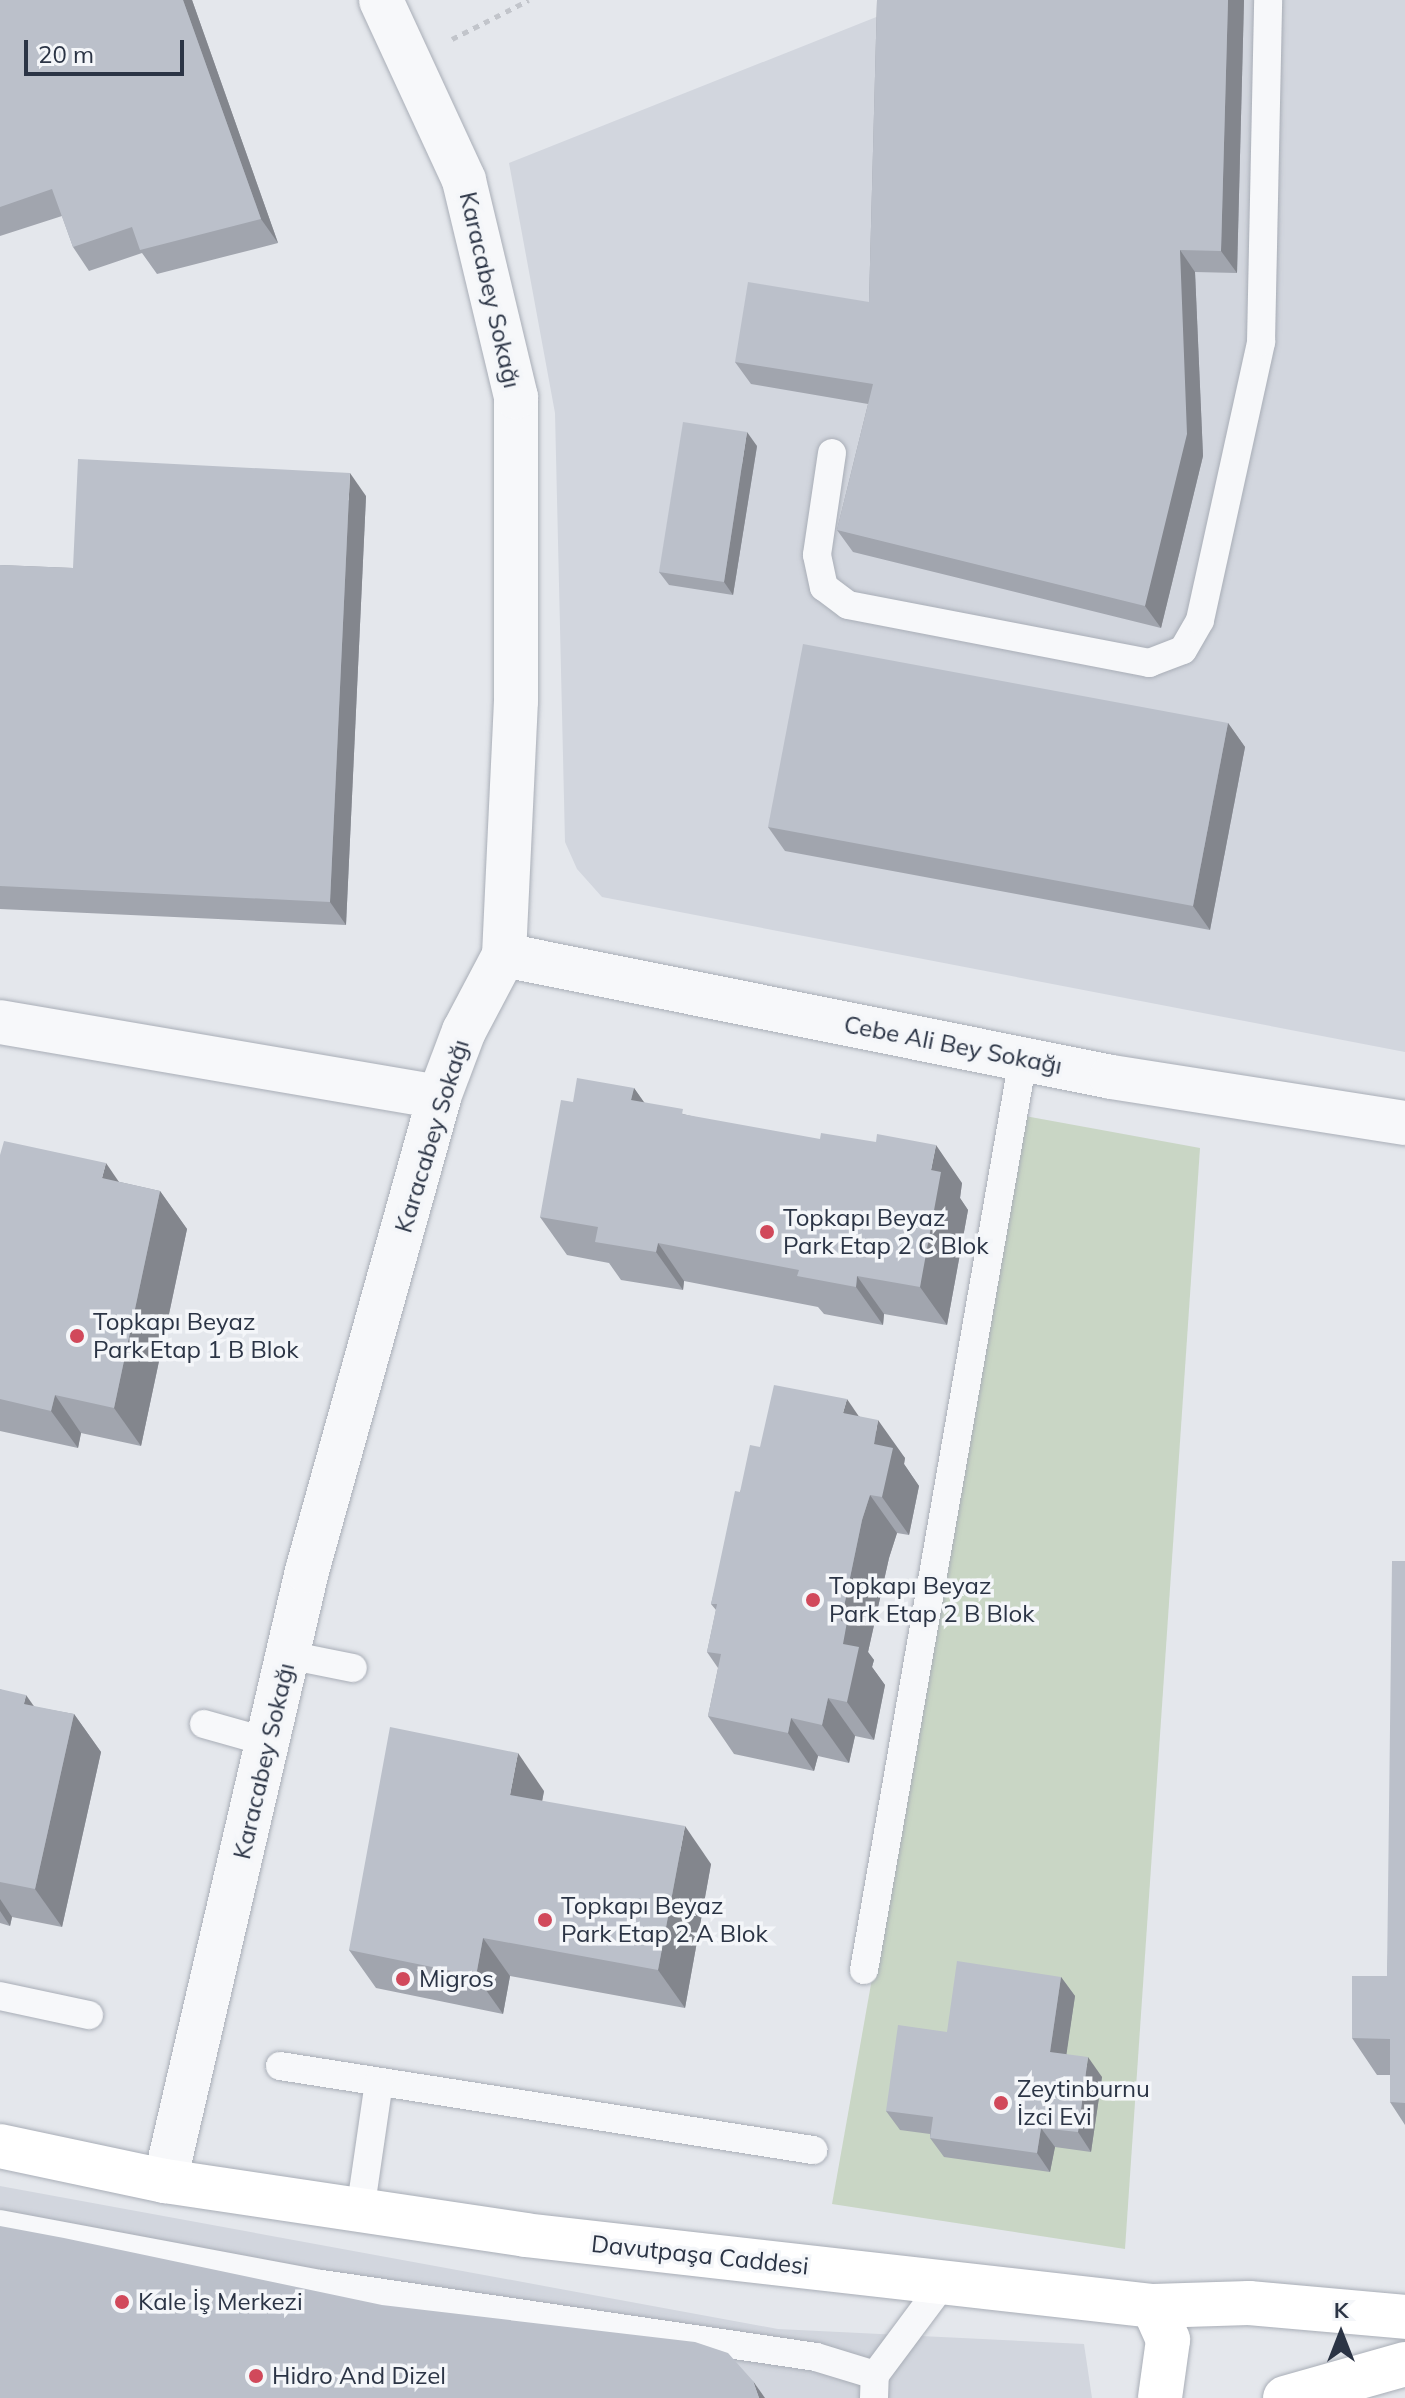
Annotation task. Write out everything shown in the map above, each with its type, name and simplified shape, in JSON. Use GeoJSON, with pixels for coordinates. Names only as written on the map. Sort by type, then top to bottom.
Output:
{"type":"FeatureCollection","features":[{"type":"Feature","properties":{"kind":"main road","name":"Davutpaşa Caddesi"},"geometry":{"type":"LineString","coordinates":[[0,2146],[165,2181],[360,2212],[1153,2306],[1249,2303],[1405,2317]]}},
{"type":"Feature","properties":{"kind":"main road"},"geometry":{"type":"LineString","coordinates":[[1153,2306],[1168,2340],[1160,2398]]}},
{"type":"Feature","properties":{"kind":"main road"},"geometry":{"type":"LineString","coordinates":[[1285,2398],[1405,2364]]}},
{"type":"Feature","properties":{"kind":"street","name":"Karacabey Sokağı"},"geometry":{"type":"LineString","coordinates":[[165,2181],[288,1655],[439,1097],[464,1031],[504,955],[516,701],[516,397],[464,180],[381,0]]}},
{"type":"Feature","properties":{"kind":"street","name":"Cebe Ali Bey Sokağı"},"geometry":{"type":"LineString","coordinates":[[504,955],[1023,1059],[1405,1123]]}},
{"type":"Feature","properties":{"kind":"street"},"geometry":{"type":"LineString","coordinates":[[0,1022],[439,1097]]}},
{"type":"Feature","properties":{"kind":"lane"},"geometry":{"type":"LineString","coordinates":[[832,453],[817,555],[824,587],[848,605],[1149,663],[1183,650],[1200,620],[1261,342],[1268,0]]}},
{"type":"Feature","properties":{"kind":"lane"},"geometry":{"type":"LineString","coordinates":[[864,1970],[1023,1059]]}},
{"type":"Feature","properties":{"kind":"lane"},"geometry":{"type":"LineString","coordinates":[[288,1655],[353,1668]]}},
{"type":"Feature","properties":{"kind":"lane"},"geometry":{"type":"LineString","coordinates":[[204,1724],[268,1742]]}},
{"type":"Feature","properties":{"kind":"lane"},"geometry":{"type":"LineString","coordinates":[[0,1996],[89,2015]]}},
{"type":"Feature","properties":{"kind":"lane"},"geometry":{"type":"LineString","coordinates":[[280,2066],[813,2150]]}},
{"type":"Feature","properties":{"kind":"lane"},"geometry":{"type":"LineString","coordinates":[[360,2212],[379,2082]]}},
{"type":"Feature","properties":{"kind":"lane"},"geometry":{"type":"LineString","coordinates":[[0,2224],[322,2284],[816,2357],[874,2386],[945,2281]]}},
{"type":"Feature","properties":{"kind":"path"},"geometry":{"type":"LineString","coordinates":[[410,61],[529,0]]}},
{"type":"Feature","properties":{"kind":"shaded area"},"geometry":{"type":"Polygon","coordinates":[[[919,0],[1405,0],[1405,1052],[602,897],[577,869],[565,842],[555,413],[509,163],[919,0]]]}},
{"type":"Feature","properties":{"kind":"shaded area"},"geometry":{"type":"Polygon","coordinates":[[[0,2186],[778,2329],[1084,2344],[1092,2398],[0,2398],[0,2186]]]}},
{"type":"Feature","properties":{"kind":"green space"},"geometry":{"type":"Polygon","coordinates":[[[1025,1116],[1200,1148],[1125,2249],[832,2204],[1025,1116]]]}},
{"type":"Feature","properties":{"kind":"building"},"geometry":{"type":"Polygon","coordinates":[[[0,0],[183,0],[261,219],[140,250],[132,227],[73,247],[52,189],[0,207],[0,0]]]}},
{"type":"Feature","properties":{"kind":"building"},"geometry":{"type":"Polygon","coordinates":[[[877,0],[1228,0],[1221,251],[1180,250],[1187,434],[1145,606],[837,530],[873,384],[735,362],[748,282],[869,302],[877,0]]]}},
{"type":"Feature","properties":{"kind":"building"},"geometry":{"type":"Polygon","coordinates":[[[683,422],[747,432],[724,582],[659,572],[683,422]]]}},
{"type":"Feature","properties":{"kind":"building"},"geometry":{"type":"Polygon","coordinates":[[[78,459],[350,473],[330,902],[0,886],[0,565],[73,568],[78,459]]]}},
{"type":"Feature","properties":{"kind":"building"},"geometry":{"type":"Polygon","coordinates":[[[803,644],[1228,723],[1193,906],[768,827],[803,644]]]}},
{"type":"Feature","properties":{"kind":"building","name":"Topkapı Beyaz Park Etap 2 C Blok"},"geometry":{"type":"Polygon","coordinates":[[[577,1078],[634,1088],[631,1100],[683,1109],[682,1114],[820,1139],[821,1133],[876,1142],[877,1134],[936,1145],[931,1170],[941,1172],[920,1287],[857,1276],[856,1287],[797,1276],[799,1270],[658,1243],[656,1252],[595,1242],[598,1227],[540,1217],[561,1100],[573,1102],[577,1078]]]}},
{"type":"Feature","properties":{"kind":"building","name":"Topkapı Beyaz Park Etap 1 B Blok"},"geometry":{"type":"Polygon","coordinates":[[[4,1141],[106,1163],[102,1178],[160,1191],[114,1408],[55,1395],[51,1411],[0,1399],[0,1155],[4,1141]]]}},
{"type":"Feature","properties":{"kind":"building","name":"Topkapı Beyaz Park Etap 2 B Blok"},"geometry":{"type":"Polygon","coordinates":[[[774,1385],[847,1399],[843,1413],[878,1420],[874,1444],[893,1448],[882,1497],[870,1495],[862,1520],[841,1621],[847,1622],[843,1644],[859,1647],[847,1702],[828,1698],[822,1725],[791,1718],[788,1733],[708,1716],[721,1654],[707,1652],[717,1604],[711,1604],[735,1491],[740,1492],[750,1445],[760,1447],[774,1385]]]}},
{"type":"Feature","properties":{"kind":"building"},"geometry":{"type":"Polygon","coordinates":[[[1392,1561],[1405,1561],[1405,2103],[1390,2102],[1390,2039],[1352,2038],[1352,1976],[1387,1976],[1392,1561]]]}},
{"type":"Feature","properties":{"kind":"building"},"geometry":{"type":"Polygon","coordinates":[[[0,1689],[26,1695],[24,1704],[74,1714],[35,1889],[0,1882],[0,1689]]]}},
{"type":"Feature","properties":{"kind":"building","name":"Topkapı Beyaz Park Etap 2 A Blok"},"geometry":{"type":"Polygon","coordinates":[[[390,1727],[518,1753],[510,1795],[685,1826],[658,1970],[483,1938],[476,1976],[349,1950],[390,1727]]]}},
{"type":"Feature","properties":{"kind":"building","name":"Zeytinburnu İzci Evi"},"geometry":{"type":"Polygon","coordinates":[[[957,1961],[1061,1977],[1050,2052],[1088,2057],[1078,2132],[1041,2128],[1037,2153],[930,2138],[933,2117],[886,2111],[898,2025],[947,2032],[957,1961]]]}},
{"type":"Feature","properties":{"kind":"building","name":"Kale İş Merkezi"},"geometry":{"type":"Polygon","coordinates":[[[0,2226],[382,2305],[695,2342],[728,2353],[753,2381],[759,2398],[0,2398],[0,2226]]]}},
{"type":"Feature","properties":{"kind":"place","name":"Topkapı Beyaz Park Etap 2 C Blok"},"geometry":{"type":"Point","coordinates":[767,1232]}},
{"type":"Feature","properties":{"kind":"place","name":"Topkapı Beyaz Park Etap 1 B Blok"},"geometry":{"type":"Point","coordinates":[77,1336]}},
{"type":"Feature","properties":{"kind":"place","name":"Topkapı Beyaz Park Etap 2 B Blok"},"geometry":{"type":"Point","coordinates":[813,1600]}},
{"type":"Feature","properties":{"kind":"place","name":"Topkapı Beyaz Park Etap 2 A Blok"},"geometry":{"type":"Point","coordinates":[545,1920]}},
{"type":"Feature","properties":{"kind":"place","name":"Migros"},"geometry":{"type":"Point","coordinates":[403,1979]}},
{"type":"Feature","properties":{"kind":"place","name":"Zeytinburnu İzci Evi"},"geometry":{"type":"Point","coordinates":[1001,2103]}},
{"type":"Feature","properties":{"kind":"place","name":"Kale İş Merkezi"},"geometry":{"type":"Point","coordinates":[122,2302]}},
{"type":"Feature","properties":{"kind":"place","name":"Hidro And Dizel"},"geometry":{"type":"Point","coordinates":[256,2376]}}]}
